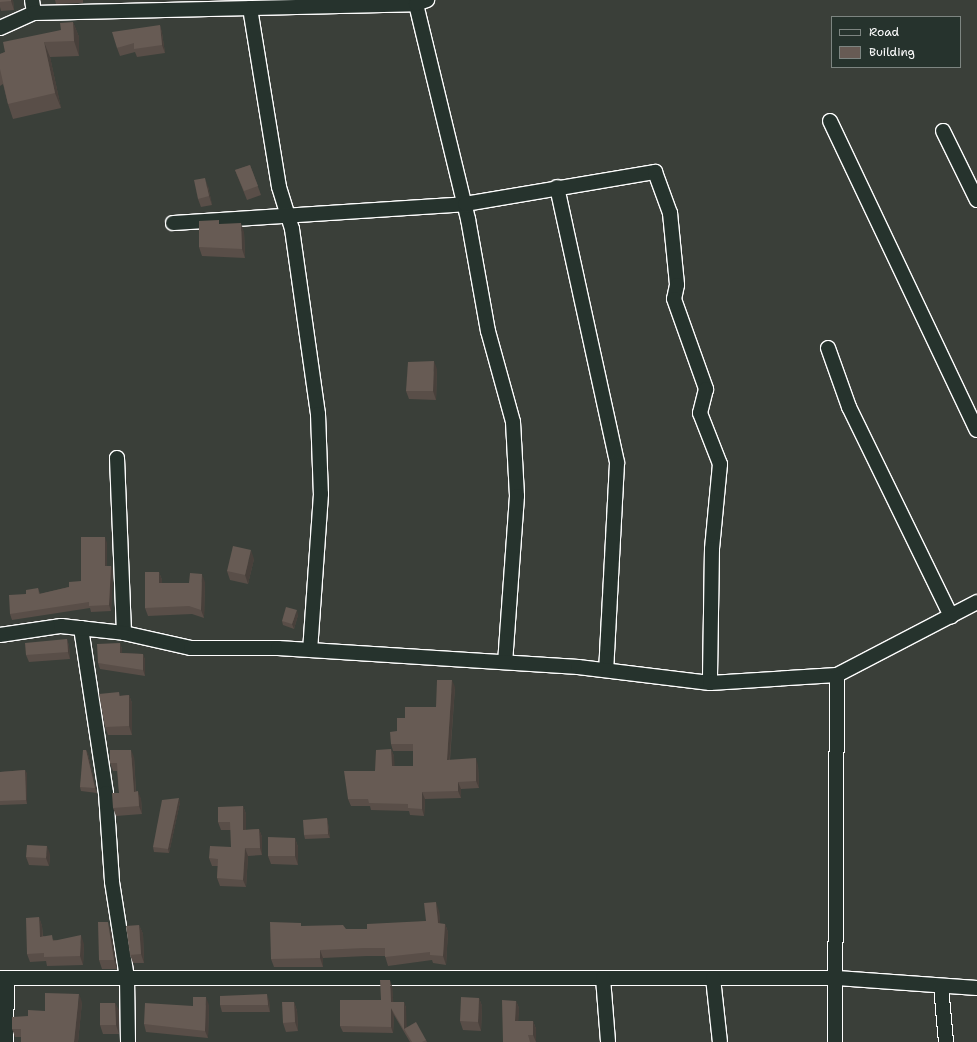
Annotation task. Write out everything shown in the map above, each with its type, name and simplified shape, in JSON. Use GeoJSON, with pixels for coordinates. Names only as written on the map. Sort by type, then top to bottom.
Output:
{"type":"FeatureCollection","features":[{"type":"Feature","properties":{"kind":"street"},"geometry":{"type":"LineString","coordinates":[[0,28],[33,6],[250,8],[420,1],[465,204],[488,331],[513,422],[517,496],[505,662]]}},
{"type":"Feature","properties":{"kind":"street"},"geometry":{"type":"LineString","coordinates":[[250,8],[266,113],[305,308],[318,421],[322,494],[310,650]]}},
{"type":"Feature","properties":{"kind":"street"},"geometry":{"type":"LineString","coordinates":[[830,121],[977,430]]}},
{"type":"Feature","properties":{"kind":"street"},"geometry":{"type":"LineString","coordinates":[[943,131],[977,200]]}},
{"type":"Feature","properties":{"kind":"street"},"geometry":{"type":"LineString","coordinates":[[173,223],[288,218],[465,204],[556,187],[655,172],[670,213],[677,285],[674,299],[706,388],[700,413],[720,464],[712,549],[710,683]]}},
{"type":"Feature","properties":{"kind":"street"},"geometry":{"type":"LineString","coordinates":[[556,187],[617,463],[606,670]]}},
{"type":"Feature","properties":{"kind":"street"},"geometry":{"type":"LineString","coordinates":[[828,348],[850,407],[951,616]]}},
{"type":"Feature","properties":{"kind":"street"},"geometry":{"type":"LineString","coordinates":[[117,458],[124,633]]}},
{"type":"Feature","properties":{"kind":"street"},"geometry":{"type":"LineString","coordinates":[[0,635],[61,626],[124,633],[191,648],[310,650],[505,662],[606,670],[710,683],[837,675],[977,602]]}},
{"type":"Feature","properties":{"kind":"street"},"geometry":{"type":"LineString","coordinates":[[81,628],[106,793],[112,882],[127,978],[128,1042]]}},
{"type":"Feature","properties":{"kind":"street"},"geometry":{"type":"LineString","coordinates":[[835,1042],[837,978],[837,675]]}},
{"type":"Feature","properties":{"kind":"street"},"geometry":{"type":"LineString","coordinates":[[6,1042],[3,978],[837,978],[977,988]]}},
{"type":"Feature","properties":{"kind":"street"},"geometry":{"type":"LineString","coordinates":[[603,978],[608,1042]]}},
{"type":"Feature","properties":{"kind":"street"},"geometry":{"type":"LineString","coordinates":[[713,978],[720,1042]]}},
{"type":"Feature","properties":{"kind":"street"},"geometry":{"type":"LineString","coordinates":[[941,986],[946,1042]]}},
{"type":"Feature","properties":{"kind":"building"},"geometry":{"type":"Polygon","coordinates":[[[0,0],[11,0],[11,1],[0,2],[0,0]]]}},
{"type":"Feature","properties":{"kind":"building"},"geometry":{"type":"Polygon","coordinates":[[[73,22],[74,41],[44,42],[55,93],[8,104],[0,69],[0,54],[5,52],[3,42],[61,30],[60,23],[73,22]]]}},
{"type":"Feature","properties":{"kind":"building"},"geometry":{"type":"Polygon","coordinates":[[[160,25],[162,45],[134,49],[134,43],[117,48],[112,32],[160,25]]]}},
{"type":"Feature","properties":{"kind":"building"},"geometry":{"type":"Polygon","coordinates":[[[250,165],[258,186],[244,191],[235,170],[250,165]]]}},
{"type":"Feature","properties":{"kind":"building"},"geometry":{"type":"Polygon","coordinates":[[[205,178],[209,196],[198,199],[194,180],[205,178]]]}},
{"type":"Feature","properties":{"kind":"building"},"geometry":{"type":"Polygon","coordinates":[[[219,220],[219,224],[241,223],[242,249],[199,247],[199,221],[219,220]]]}},
{"type":"Feature","properties":{"kind":"building"},"geometry":{"type":"Polygon","coordinates":[[[434,361],[433,391],[406,391],[408,362],[434,361]]]}},
{"type":"Feature","properties":{"kind":"building"},"geometry":{"type":"Polygon","coordinates":[[[81,537],[105,537],[105,566],[111,566],[109,605],[89,606],[89,602],[10,614],[9,595],[26,594],[26,590],[38,588],[39,594],[69,587],[69,582],[81,581],[81,537]]]}},
{"type":"Feature","properties":{"kind":"building"},"geometry":{"type":"Polygon","coordinates":[[[233,546],[251,550],[245,575],[227,571],[233,546]]]}},
{"type":"Feature","properties":{"kind":"building"},"geometry":{"type":"Polygon","coordinates":[[[145,572],[159,572],[159,583],[189,583],[190,573],[202,574],[201,610],[189,606],[145,608],[145,572]]]}},
{"type":"Feature","properties":{"kind":"building"},"geometry":{"type":"Polygon","coordinates":[[[286,607],[297,610],[292,624],[282,621],[286,607]]]}},
{"type":"Feature","properties":{"kind":"building"},"geometry":{"type":"Polygon","coordinates":[[[67,639],[68,652],[26,655],[25,643],[67,639]]]}},
{"type":"Feature","properties":{"kind":"building"},"geometry":{"type":"Polygon","coordinates":[[[120,643],[120,653],[143,654],[143,670],[98,663],[97,644],[120,643]]]}},
{"type":"Feature","properties":{"kind":"building"},"geometry":{"type":"Polygon","coordinates":[[[437,680],[452,680],[447,760],[476,758],[476,781],[458,782],[458,791],[422,792],[422,809],[408,808],[408,804],[369,803],[368,799],[348,799],[344,771],[375,771],[376,750],[391,749],[392,766],[413,766],[413,744],[391,744],[390,732],[397,731],[397,718],[405,718],[405,707],[436,707],[437,680]]]}},
{"type":"Feature","properties":{"kind":"building"},"geometry":{"type":"Polygon","coordinates":[[[119,692],[119,696],[129,695],[129,726],[105,727],[99,694],[119,692]]]}},
{"type":"Feature","properties":{"kind":"building"},"geometry":{"type":"Polygon","coordinates":[[[83,750],[86,750],[95,788],[80,787],[83,750]]]}},
{"type":"Feature","properties":{"kind":"building"},"geometry":{"type":"Polygon","coordinates":[[[110,750],[131,750],[134,792],[138,791],[139,806],[113,808],[112,793],[119,793],[117,763],[110,763],[110,750]]]}},
{"type":"Feature","properties":{"kind":"building"},"geometry":{"type":"Polygon","coordinates":[[[25,770],[26,800],[0,801],[0,772],[25,770]]]}},
{"type":"Feature","properties":{"kind":"building"},"geometry":{"type":"Polygon","coordinates":[[[179,798],[168,849],[153,847],[162,800],[179,798]]]}},
{"type":"Feature","properties":{"kind":"building"},"geometry":{"type":"Polygon","coordinates":[[[243,806],[243,830],[259,829],[260,848],[245,848],[243,880],[217,878],[218,859],[209,858],[210,846],[231,847],[230,822],[218,822],[218,807],[243,806]]]}},
{"type":"Feature","properties":{"kind":"building"},"geometry":{"type":"Polygon","coordinates":[[[327,818],[328,834],[304,835],[303,820],[327,818]]]}},
{"type":"Feature","properties":{"kind":"building"},"geometry":{"type":"Polygon","coordinates":[[[268,837],[295,838],[295,856],[268,856],[268,837]]]}},
{"type":"Feature","properties":{"kind":"building"},"geometry":{"type":"Polygon","coordinates":[[[27,845],[47,846],[46,858],[26,857],[27,845]]]}},
{"type":"Feature","properties":{"kind":"building"},"geometry":{"type":"Polygon","coordinates":[[[436,902],[438,923],[445,924],[443,956],[430,955],[430,952],[385,957],[385,948],[364,948],[320,950],[320,958],[271,959],[270,922],[301,923],[301,926],[343,925],[346,929],[367,929],[367,924],[426,921],[424,903],[436,902]]]}},
{"type":"Feature","properties":{"kind":"building"},"geometry":{"type":"Polygon","coordinates":[[[39,917],[40,937],[52,935],[53,941],[81,935],[80,956],[44,957],[44,953],[27,954],[26,918],[39,917]]]}},
{"type":"Feature","properties":{"kind":"building"},"geometry":{"type":"Polygon","coordinates":[[[98,922],[108,922],[114,960],[99,960],[98,922]]]}},
{"type":"Feature","properties":{"kind":"building"},"geometry":{"type":"Polygon","coordinates":[[[139,925],[141,954],[130,955],[126,926],[139,925]]]}},
{"type":"Feature","properties":{"kind":"building"},"geometry":{"type":"Polygon","coordinates":[[[380,980],[390,980],[391,1002],[404,1002],[404,1030],[391,1008],[391,1027],[340,1026],[340,1000],[381,1000],[380,980]]]}},
{"type":"Feature","properties":{"kind":"building"},"geometry":{"type":"Polygon","coordinates":[[[45,993],[79,994],[74,1042],[21,1042],[21,1029],[12,1029],[12,1017],[28,1016],[28,1010],[45,1011],[45,993]]]}},
{"type":"Feature","properties":{"kind":"building"},"geometry":{"type":"Polygon","coordinates":[[[267,994],[268,1005],[220,1005],[220,996],[267,994]]]}},
{"type":"Feature","properties":{"kind":"building"},"geometry":{"type":"Polygon","coordinates":[[[193,997],[206,997],[205,1031],[144,1024],[145,1003],[193,1006],[193,997]]]}},
{"type":"Feature","properties":{"kind":"building"},"geometry":{"type":"Polygon","coordinates":[[[461,997],[479,998],[478,1022],[460,1021],[461,997]]]}},
{"type":"Feature","properties":{"kind":"building"},"geometry":{"type":"Polygon","coordinates":[[[502,1000],[516,1001],[515,1021],[533,1021],[533,1035],[528,1035],[530,1042],[503,1042],[502,1000]]]}},
{"type":"Feature","properties":{"kind":"building"},"geometry":{"type":"Polygon","coordinates":[[[282,1002],[294,1002],[295,1022],[283,1023],[282,1002]]]}},
{"type":"Feature","properties":{"kind":"building"},"geometry":{"type":"Polygon","coordinates":[[[100,1003],[115,1003],[116,1025],[100,1025],[100,1003]]]}},
{"type":"Feature","properties":{"kind":"building"},"geometry":{"type":"Polygon","coordinates":[[[416,1022],[426,1040],[422,1042],[412,1042],[404,1029],[416,1022]]]}}]}
